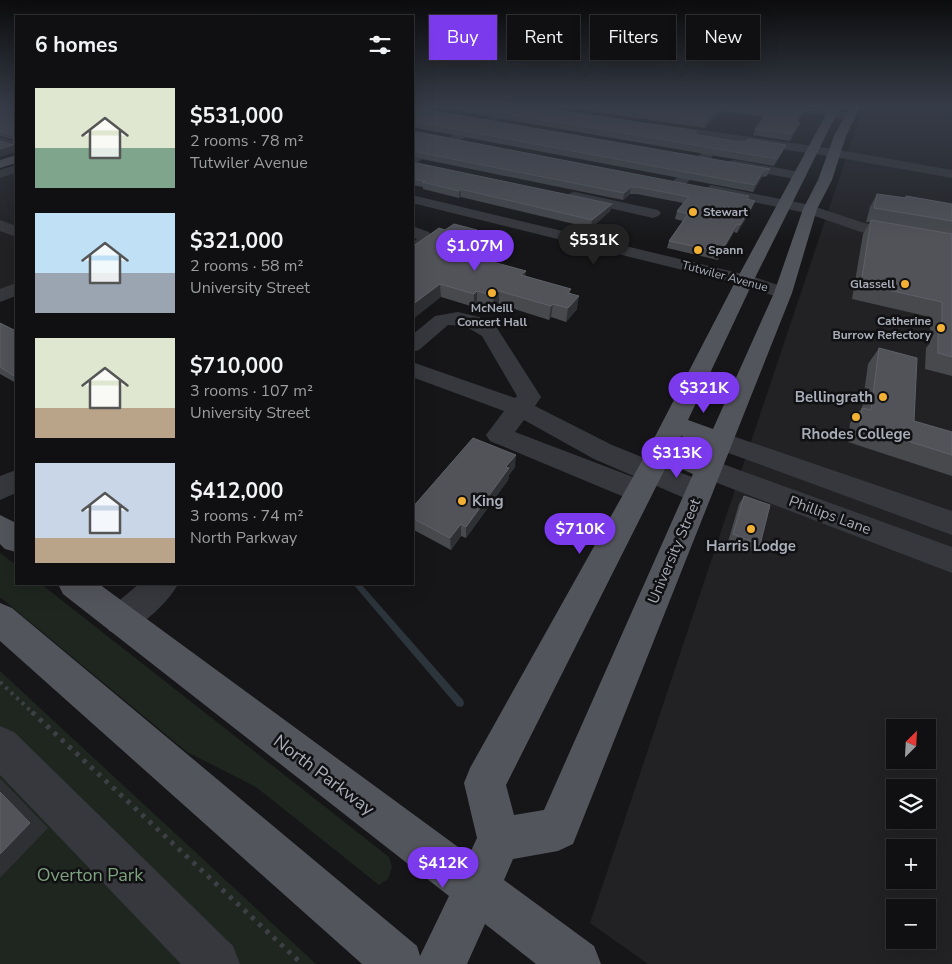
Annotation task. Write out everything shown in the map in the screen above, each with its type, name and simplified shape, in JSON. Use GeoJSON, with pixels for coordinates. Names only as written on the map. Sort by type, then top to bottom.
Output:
{"type":"FeatureCollection","features":[{"type":"Feature","properties":{"kind":"main road","name":"University Street"},"geometry":{"type":"LineString","coordinates":[[810,209],[800,176],[814,152]]}},
{"type":"Feature","properties":{"kind":"main road","name":"University Street"},"geometry":{"type":"LineString","coordinates":[[810,209],[744,283],[656,459],[485,783],[499,840],[558,829],[784,293],[810,209],[825,180],[821,152]]}},
{"type":"Feature","properties":{"kind":"main road"},"geometry":{"type":"LineString","coordinates":[[0,164],[15,159]]}},
{"type":"Feature","properties":{"kind":"main road"},"geometry":{"type":"LineString","coordinates":[[656,459],[721,441]]}},
{"type":"Feature","properties":{"kind":"main road"},"geometry":{"type":"LineString","coordinates":[[656,459],[704,480]]}},
{"type":"Feature","properties":{"kind":"main road"},"geometry":{"type":"LineString","coordinates":[[0,527],[15,539]]}},
{"type":"Feature","properties":{"kind":"main road","name":"North Parkway"},"geometry":{"type":"LineString","coordinates":[[75,585],[576,964]]}},
{"type":"Feature","properties":{"kind":"main road"},"geometry":{"type":"LineString","coordinates":[[0,619],[399,964]]}},
{"type":"Feature","properties":{"kind":"main road"},"geometry":{"type":"LineString","coordinates":[[442,964],[499,840]]}},
{"type":"Feature","properties":{"kind":"street"},"geometry":{"type":"LineString","coordinates":[[414,160],[430,152]]}},
{"type":"Feature","properties":{"kind":"street"},"geometry":{"type":"LineString","coordinates":[[704,152],[674,182],[952,236]]}},
{"type":"Feature","properties":{"kind":"street"},"geometry":{"type":"LineString","coordinates":[[861,152],[952,174]]}},
{"type":"Feature","properties":{"kind":"street"},"geometry":{"type":"LineString","coordinates":[[697,158],[800,176]]}},
{"type":"Feature","properties":{"kind":"street"},"geometry":{"type":"LineString","coordinates":[[414,162],[432,166]]}},
{"type":"Feature","properties":{"kind":"street"},"geometry":{"type":"LineString","coordinates":[[0,174],[15,169]]}},
{"type":"Feature","properties":{"kind":"street"},"geometry":{"type":"LineString","coordinates":[[557,192],[654,224],[634,253]]}},
{"type":"Feature","properties":{"kind":"street","name":"Tutwiler Avenue"},"geometry":{"type":"LineString","coordinates":[[414,202],[422,216],[522,229],[634,253],[744,283]]}},
{"type":"Feature","properties":{"kind":"street"},"geometry":{"type":"LineString","coordinates":[[0,209],[5,214],[0,219]]}},
{"type":"Feature","properties":{"kind":"street"},"geometry":{"type":"LineString","coordinates":[[810,209],[861,226],[952,243]]}},
{"type":"Feature","properties":{"kind":"street"},"geometry":{"type":"LineString","coordinates":[[414,250],[426,240],[423,235],[422,216]]}},
{"type":"Feature","properties":{"kind":"street"},"geometry":{"type":"LineString","coordinates":[[0,225],[15,232]]}},
{"type":"Feature","properties":{"kind":"street","name":"Tutwiler Avenue"},"geometry":{"type":"LineString","coordinates":[[522,229],[784,293]]}},
{"type":"Feature","properties":{"kind":"street"},"geometry":{"type":"LineString","coordinates":[[414,344],[442,320],[458,318],[472,321],[490,332],[529,398],[499,435],[656,459]]}},
{"type":"Feature","properties":{"kind":"street"},"geometry":{"type":"LineString","coordinates":[[414,370],[520,408],[603,452],[656,459]]}},
{"type":"Feature","properties":{"kind":"street"},"geometry":{"type":"LineString","coordinates":[[721,441],[952,523]]}},
{"type":"Feature","properties":{"kind":"street","name":"Phillips Lane"},"geometry":{"type":"LineString","coordinates":[[704,480],[952,560]]}},
{"type":"Feature","properties":{"kind":"street"},"geometry":{"type":"LineString","coordinates":[[0,490],[15,481]]}},
{"type":"Feature","properties":{"kind":"street"},"geometry":{"type":"LineString","coordinates":[[121,620],[161,585]]}},
{"type":"Feature","properties":{"kind":"street"},"geometry":{"type":"LineString","coordinates":[[0,746],[215,964]]}},
{"type":"Feature","properties":{"kind":"path"},"geometry":{"type":"LineString","coordinates":[[0,682],[302,964]]}},
{"type":"Feature","properties":{"kind":"shaded area","name":"Rhodes College"},"geometry":{"type":"Polygon","coordinates":[[[848,152],[952,152],[952,964],[648,964],[590,923],[848,152]]]}},
{"type":"Feature","properties":{"kind":"shaded area"},"geometry":{"type":"Polygon","coordinates":[[[15,165],[15,286],[0,293],[0,170],[15,165]]]}},
{"type":"Feature","properties":{"kind":"green space"},"geometry":{"type":"Polygon","coordinates":[[[0,553],[15,564],[15,585],[42,585],[389,857],[392,867],[388,879],[379,885],[256,787],[187,752],[0,597],[0,553]]]}},
{"type":"Feature","properties":{"kind":"green space","name":"Overton Park"},"geometry":{"type":"Polygon","coordinates":[[[0,671],[316,964],[0,964],[0,671]]]}},
{"type":"Feature","properties":{"kind":"building"},"geometry":{"type":"Polygon","coordinates":[[[417,152],[521,152],[749,196],[747,199],[755,201],[740,225],[737,224],[721,252],[669,241],[688,214],[677,211],[689,197],[638,187],[631,187],[624,193],[417,152]]]}},
{"type":"Feature","properties":{"kind":"building"},"geometry":{"type":"Polygon","coordinates":[[[578,152],[672,152],[770,169],[764,170],[755,185],[578,152]]]}},
{"type":"Feature","properties":{"kind":"building"},"geometry":{"type":"Polygon","coordinates":[[[735,152],[782,152],[777,159],[735,152]]]}},
{"type":"Feature","properties":{"kind":"building"},"geometry":{"type":"Polygon","coordinates":[[[414,162],[612,204],[592,220],[422,182],[425,181],[414,179],[414,162]]]}},
{"type":"Feature","properties":{"kind":"building"},"geometry":{"type":"Polygon","coordinates":[[[877,194],[906,198],[906,196],[952,204],[952,221],[874,208],[877,194]]]}},
{"type":"Feature","properties":{"kind":"building"},"geometry":{"type":"Polygon","coordinates":[[[871,220],[952,234],[952,357],[938,353],[938,333],[942,334],[942,302],[861,284],[871,220]]]}},
{"type":"Feature","properties":{"kind":"building"},"geometry":{"type":"Polygon","coordinates":[[[454,224],[477,230],[449,250],[526,271],[521,275],[571,289],[568,293],[579,296],[568,308],[553,304],[551,306],[499,291],[494,296],[477,291],[474,294],[440,284],[414,304],[414,246],[439,228],[445,230],[454,224]]]}},
{"type":"Feature","properties":{"kind":"building"},"geometry":{"type":"Polygon","coordinates":[[[0,323],[15,330],[15,376],[0,367],[0,323]]]}},
{"type":"Feature","properties":{"kind":"building"},"geometry":{"type":"Polygon","coordinates":[[[879,348],[917,358],[914,421],[952,432],[952,455],[860,426],[862,408],[871,410],[879,348]]]}},
{"type":"Feature","properties":{"kind":"building","name":"King"},"geometry":{"type":"Polygon","coordinates":[[[473,438],[516,455],[506,467],[509,468],[466,527],[461,524],[450,538],[414,519],[414,506],[473,438]]]}},
{"type":"Feature","properties":{"kind":"building","name":"Harris Lodge"},"geometry":{"type":"Polygon","coordinates":[[[744,496],[770,505],[760,545],[733,534],[744,496]]]}},
{"type":"Feature","properties":{"kind":"building"},"geometry":{"type":"Polygon","coordinates":[[[0,792],[30,823],[0,854],[0,792]]]}},
{"type":"Feature","properties":{"kind":"waterway"},"geometry":{"type":"LineString","coordinates":[[358,585],[460,703]]}},
{"type":"Feature","properties":{"kind":"place","name":"Stewart"},"geometry":{"type":"Point","coordinates":[693,212]}},
{"type":"Feature","properties":{"kind":"place","name":"Spann"},"geometry":{"type":"Point","coordinates":[698,250]}},
{"type":"Feature","properties":{"kind":"place","name":"Glassell"},"geometry":{"type":"Point","coordinates":[905,284]}},
{"type":"Feature","properties":{"kind":"place","name":"McNeill Concert Hall"},"geometry":{"type":"Point","coordinates":[492,293]}},
{"type":"Feature","properties":{"kind":"place","name":"Catherine Burrow Refectory"},"geometry":{"type":"Point","coordinates":[941,328]}},
{"type":"Feature","properties":{"kind":"place","name":"Bellingrath"},"geometry":{"type":"Point","coordinates":[883,397]}},
{"type":"Feature","properties":{"kind":"place","name":"Rhodes College"},"geometry":{"type":"Point","coordinates":[856,417]}},
{"type":"Feature","properties":{"kind":"place","name":"King"},"geometry":{"type":"Point","coordinates":[462,501]}},
{"type":"Feature","properties":{"kind":"place","name":"Harris Lodge"},"geometry":{"type":"Point","coordinates":[751,529]}}]}
